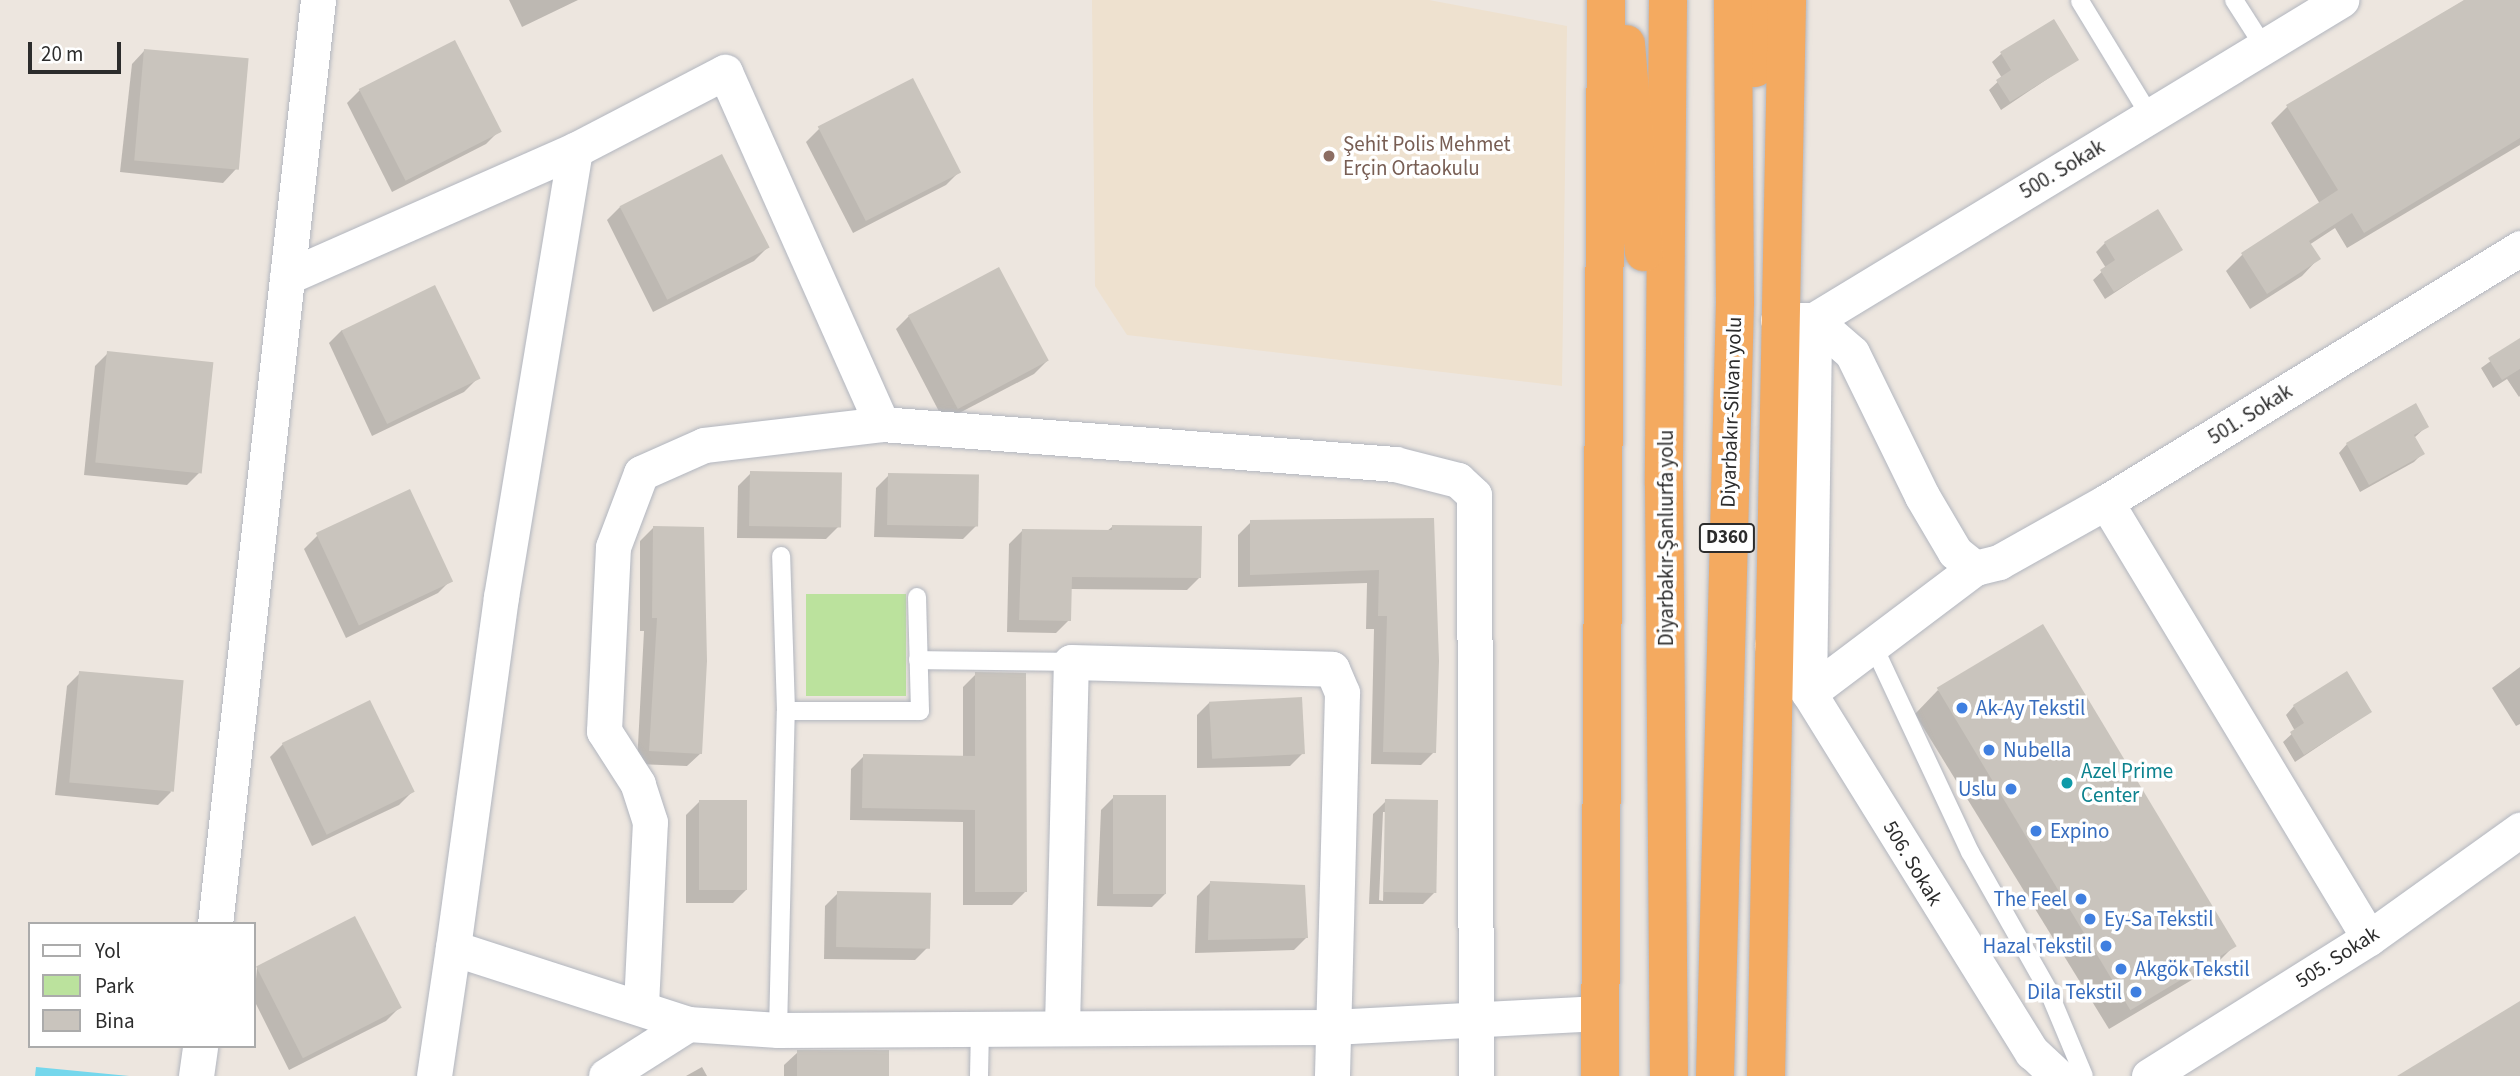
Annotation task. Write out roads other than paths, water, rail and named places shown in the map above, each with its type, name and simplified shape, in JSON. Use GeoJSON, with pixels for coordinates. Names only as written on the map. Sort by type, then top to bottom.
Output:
{"type":"FeatureCollection","features":[{"type":"Feature","properties":{"kind":"highway","name":"Diyarbakır-Şanlıurfa yolu"},"geometry":{"type":"LineString","coordinates":[[1668,0],[1664,484],[1669,1076]]}},
{"type":"Feature","properties":{"kind":"highway","name":"Diyarbakır-Silvan yolu"},"geometry":{"type":"LineString","coordinates":[[1715,1076],[1735,303],[1733,0]]}},
{"type":"Feature","properties":{"kind":"highway"},"geometry":{"type":"LineString","coordinates":[[1735,303],[1761,0]]}},
{"type":"Feature","properties":{"kind":"highway"},"geometry":{"type":"LineString","coordinates":[[1766,1076],[1772,645],[1796,320],[1787,0]]}},
{"type":"Feature","properties":{"kind":"highway"},"geometry":{"type":"LineString","coordinates":[[1605,1],[1664,484]]}},
{"type":"Feature","properties":{"kind":"highway"},"geometry":{"type":"LineString","coordinates":[[1600,1076],[1605,1]]}},
{"type":"Feature","properties":{"kind":"street"},"geometry":{"type":"LineString","coordinates":[[215,922],[318,0]]}},
{"type":"Feature","properties":{"kind":"street","name":"500. Sokak"},"geometry":{"type":"LineString","coordinates":[[1796,320],[2150,116],[2340,0]]}},
{"type":"Feature","properties":{"kind":"street"},"geometry":{"type":"LineString","coordinates":[[287,276],[575,150],[724,72],[881,424]]}},
{"type":"Feature","properties":{"kind":"street"},"geometry":{"type":"LineString","coordinates":[[434,1076],[501,597],[575,150]]}},
{"type":"Feature","properties":{"kind":"street","name":"501. Sokak"},"geometry":{"type":"LineString","coordinates":[[1809,694],[1975,568],[1999,562],[2106,502],[2520,248]]}},
{"type":"Feature","properties":{"kind":"street"},"geometry":{"type":"LineString","coordinates":[[1796,320],[1852,353],[1922,496],[1955,552],[1975,568]]}},
{"type":"Feature","properties":{"kind":"street"},"geometry":{"type":"LineString","coordinates":[[1796,320],[1809,694]]}},
{"type":"Feature","properties":{"kind":"street"},"geometry":{"type":"LineString","coordinates":[[641,1005],[650,822],[638,784],[604,732],[613,547],[640,473],[704,445],[881,424],[1395,464],[1458,480],[1474,495],[1476,1076]]}},
{"type":"Feature","properties":{"kind":"street"},"geometry":{"type":"LineString","coordinates":[[2106,502],[2369,938]]}},
{"type":"Feature","properties":{"kind":"street","name":"506. Sokak"},"geometry":{"type":"LineString","coordinates":[[1772,645],[1809,694],[2032,1052],[2058,1076]]}},
{"type":"Feature","properties":{"kind":"street"},"geometry":{"type":"LineString","coordinates":[[1062,1026],[1071,662],[1332,669],[1342,693],[1332,1076]]}},
{"type":"Feature","properties":{"kind":"street","name":"505. Sokak"},"geometry":{"type":"LineString","coordinates":[[2149,1076],[2369,938],[2520,830]]}},
{"type":"Feature","properties":{"kind":"street"},"geometry":{"type":"LineString","coordinates":[[453,948],[641,1005],[688,1024],[778,1030],[1062,1026],[1332,1027],[1600,1013]]}},
{"type":"Feature","properties":{"kind":"street"},"geometry":{"type":"LineString","coordinates":[[606,1076],[688,1024]]}},
{"type":"Feature","properties":{"kind":"street"},"geometry":{"type":"LineString","coordinates":[[196,1076],[200,1048]]}},
{"type":"Feature","properties":{"kind":"lane"},"geometry":{"type":"LineString","coordinates":[[2234,0],[2264,47]]}},
{"type":"Feature","properties":{"kind":"lane"},"geometry":{"type":"LineString","coordinates":[[2080,1],[2150,116]]}},
{"type":"Feature","properties":{"kind":"lane"},"geometry":{"type":"LineString","coordinates":[[778,1030],[786,710],[781,556]]}},
{"type":"Feature","properties":{"kind":"lane"},"geometry":{"type":"LineString","coordinates":[[786,710],[920,711],[917,597]]}},
{"type":"Feature","properties":{"kind":"lane"},"geometry":{"type":"LineString","coordinates":[[1873,645],[1970,852],[2048,990],[2084,1076]]}},
{"type":"Feature","properties":{"kind":"lane"},"geometry":{"type":"LineString","coordinates":[[918,660],[1071,662]]}},
{"type":"Feature","properties":{"kind":"lane"},"geometry":{"type":"LineString","coordinates":[[979,1027],[979,1076]]}},
{"type":"Feature","properties":{"kind":"water"},"geometry":{"type":"Polygon","coordinates":[[[36,1067],[129,1076],[35,1076],[36,1067]]]}},
{"type":"Feature","properties":{"kind":"place","name":"Şehit Polis Mehmet Erçin Ortaokulu"},"geometry":{"type":"Point","coordinates":[1329,156]}},
{"type":"Feature","properties":{"kind":"place","name":"Ak-Ay Tekstil"},"geometry":{"type":"Point","coordinates":[1962,708]}},
{"type":"Feature","properties":{"kind":"place","name":"Nubella"},"geometry":{"type":"Point","coordinates":[1989,750]}},
{"type":"Feature","properties":{"kind":"place","name":"Azel Prime Center"},"geometry":{"type":"Point","coordinates":[2067,783]}},
{"type":"Feature","properties":{"kind":"place","name":"Uslu"},"geometry":{"type":"Point","coordinates":[2011,789]}},
{"type":"Feature","properties":{"kind":"place","name":"Expino"},"geometry":{"type":"Point","coordinates":[2036,831]}},
{"type":"Feature","properties":{"kind":"place","name":"The Feel"},"geometry":{"type":"Point","coordinates":[2081,899]}},
{"type":"Feature","properties":{"kind":"place","name":"Ey-Sa Tekstil"},"geometry":{"type":"Point","coordinates":[2090,919]}},
{"type":"Feature","properties":{"kind":"place","name":"Hazal Tekstil"},"geometry":{"type":"Point","coordinates":[2106,946]}},
{"type":"Feature","properties":{"kind":"place","name":"Akgök Tekstil"},"geometry":{"type":"Point","coordinates":[2121,969]}},
{"type":"Feature","properties":{"kind":"place","name":"Dila Tekstil"},"geometry":{"type":"Point","coordinates":[2136,992]}}]}
